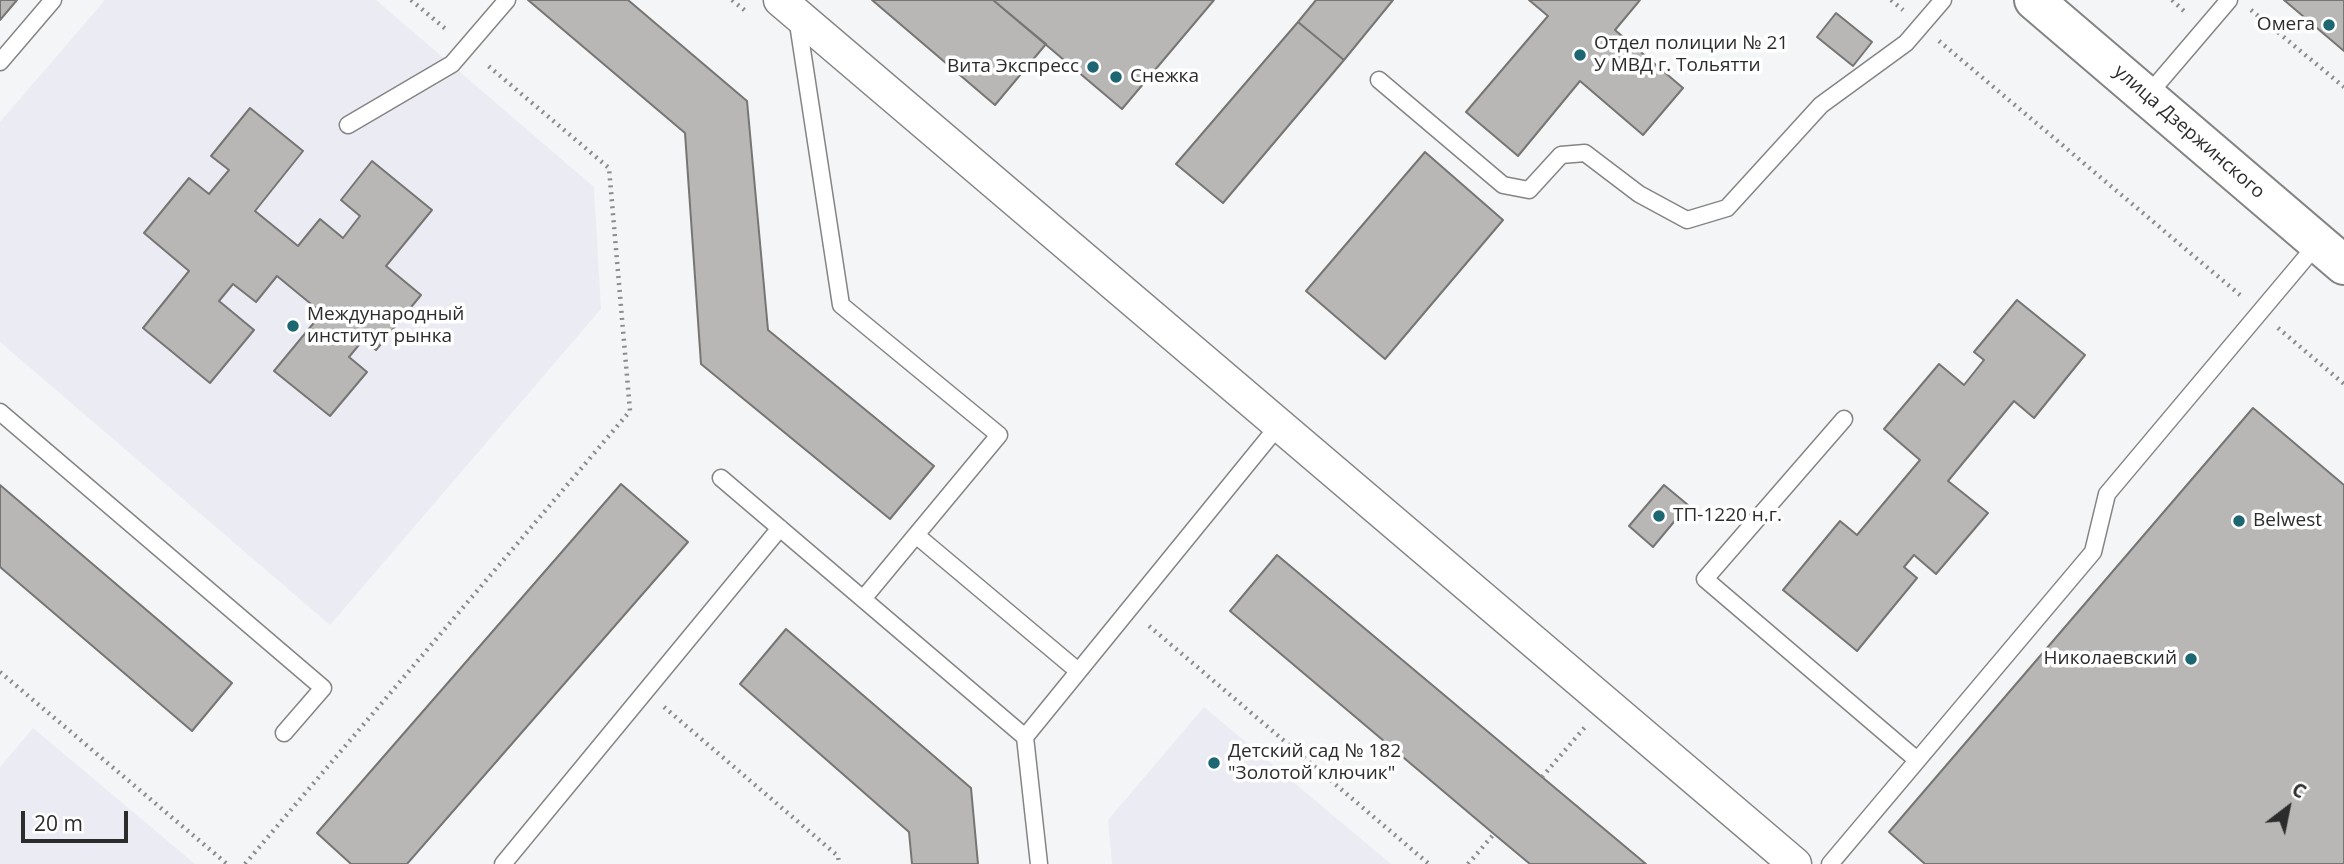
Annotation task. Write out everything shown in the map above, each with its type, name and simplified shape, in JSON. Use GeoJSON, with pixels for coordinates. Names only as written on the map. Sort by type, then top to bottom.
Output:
{"type":"FeatureCollection","features":[{"type":"Feature","properties":{"kind":"main road","name":"улица Дзержинского"},"geometry":{"type":"LineString","coordinates":[[2034,0],[2331,254]]}},
{"type":"Feature","properties":{"kind":"street"},"geometry":{"type":"LineString","coordinates":[[788,7],[1795,864]]}},
{"type":"Feature","properties":{"kind":"lane"},"geometry":{"type":"LineString","coordinates":[[0,62],[53,0]]}},
{"type":"Feature","properties":{"kind":"lane"},"geometry":{"type":"LineString","coordinates":[[348,125],[452,64],[507,0]]}},
{"type":"Feature","properties":{"kind":"lane"},"geometry":{"type":"LineString","coordinates":[[1379,80],[1503,185],[1529,190],[1561,155],[1585,153],[1639,194],[1687,220],[1727,208],[1821,105],[1906,43],[1942,0]]}},
{"type":"Feature","properties":{"kind":"lane"},"geometry":{"type":"LineString","coordinates":[[2147,96],[2229,0]]}},
{"type":"Feature","properties":{"kind":"lane"},"geometry":{"type":"LineString","coordinates":[[788,7],[841,305],[999,435],[863,599]]}},
{"type":"Feature","properties":{"kind":"lane"},"geometry":{"type":"LineString","coordinates":[[1830,864],[2093,552],[2107,494],[2260,312],[2331,254]]}},
{"type":"Feature","properties":{"kind":"lane"},"geometry":{"type":"LineString","coordinates":[[0,411],[323,688],[284,733]]}},
{"type":"Feature","properties":{"kind":"lane"},"geometry":{"type":"LineString","coordinates":[[1844,419],[1706,579],[1917,760]]}},
{"type":"Feature","properties":{"kind":"lane"},"geometry":{"type":"LineString","coordinates":[[1025,737],[1279,425]]}},
{"type":"Feature","properties":{"kind":"lane"},"geometry":{"type":"LineString","coordinates":[[721,478],[1025,737],[1039,864]]}},
{"type":"Feature","properties":{"kind":"lane"},"geometry":{"type":"LineString","coordinates":[[503,864],[780,528]]}},
{"type":"Feature","properties":{"kind":"lane"},"geometry":{"type":"LineString","coordinates":[[916,535],[1078,671]]}},
{"type":"Feature","properties":{"kind":"path"},"geometry":{"type":"LineString","coordinates":[[245,864],[630,411],[609,168],[411,0]]}},
{"type":"Feature","properties":{"kind":"path"},"geometry":{"type":"LineString","coordinates":[[1891,0],[2344,384]]}},
{"type":"Feature","properties":{"kind":"path"},"geometry":{"type":"LineString","coordinates":[[2172,0],[2193,18],[2253,9],[2344,87]]}},
{"type":"Feature","properties":{"kind":"path"},"geometry":{"type":"LineString","coordinates":[[1129,609],[1429,864]]}},
{"type":"Feature","properties":{"kind":"path"},"geometry":{"type":"LineString","coordinates":[[0,672],[227,864]]}},
{"type":"Feature","properties":{"kind":"path"},"geometry":{"type":"LineString","coordinates":[[662,705],[838,856],[839,864]]}},
{"type":"Feature","properties":{"kind":"path"},"geometry":{"type":"LineString","coordinates":[[1542,777],[1586,726]]}},
{"type":"Feature","properties":{"kind":"path"},"geometry":{"type":"LineString","coordinates":[[1468,864],[1494,834]]}},
{"type":"Feature","properties":{"kind":"shaded area","name":"Международный институт рынка"},"geometry":{"type":"Polygon","coordinates":[[[105,0],[376,0],[594,187],[601,309],[330,625],[0,342],[0,122],[105,0]]]}},
{"type":"Feature","properties":{"kind":"shaded area","name":"Детский сад № 182 \"Золотой ключик\""},"geometry":{"type":"Polygon","coordinates":[[[1204,707],[1391,864],[1112,864],[1108,820],[1204,707]]]}},
{"type":"Feature","properties":{"kind":"shaded area"},"geometry":{"type":"Polygon","coordinates":[[[33,728],[195,864],[0,864],[0,767],[33,728]]]}},
{"type":"Feature","properties":{"kind":"building"},"geometry":{"type":"Polygon","coordinates":[[[0,0],[17,0],[0,20],[0,0]]]}},
{"type":"Feature","properties":{"kind":"building"},"geometry":{"type":"Polygon","coordinates":[[[528,0],[628,0],[747,101],[768,330],[934,466],[890,519],[701,364],[685,133],[528,0]]]}},
{"type":"Feature","properties":{"kind":"building"},"geometry":{"type":"Polygon","coordinates":[[[872,0],[993,0],[1046,44],[995,105],[872,0]]]}},
{"type":"Feature","properties":{"kind":"building","name":"Снежка"},"geometry":{"type":"Polygon","coordinates":[[[993,0],[1214,0],[1122,109],[993,0]]]}},
{"type":"Feature","properties":{"kind":"building"},"geometry":{"type":"Polygon","coordinates":[[[1316,0],[1393,0],[1344,60],[1298,22],[1316,0]]]}},
{"type":"Feature","properties":{"kind":"building","name":"Отдел полиции № 21 У МВД г. Тольятти"},"geometry":{"type":"Polygon","coordinates":[[[1529,0],[1640,0],[1615,30],[1683,88],[1643,135],[1580,81],[1518,156],[1466,112],[1548,16],[1529,0]]]}},
{"type":"Feature","properties":{"kind":"building","name":"Омега"},"geometry":{"type":"Polygon","coordinates":[[[2284,0],[2344,0],[2344,51],[2284,0]]]}},
{"type":"Feature","properties":{"kind":"building"},"geometry":{"type":"Polygon","coordinates":[[[1836,13],[1872,42],[1853,66],[1817,37],[1836,13]]]}},
{"type":"Feature","properties":{"kind":"building"},"geometry":{"type":"Polygon","coordinates":[[[1298,22],[1344,60],[1223,203],[1176,164],[1298,22]]]}},
{"type":"Feature","properties":{"kind":"building"},"geometry":{"type":"Polygon","coordinates":[[[250,108],[303,151],[255,211],[298,246],[320,219],[343,238],[360,216],[341,200],[372,161],[432,210],[386,266],[421,295],[376,350],[363,340],[349,357],[367,372],[330,416],[274,371],[322,313],[277,276],[256,302],[233,284],[219,301],[254,330],[210,383],[143,328],[189,271],[144,233],[189,178],[209,194],[229,170],[211,156],[250,108]]]}},
{"type":"Feature","properties":{"kind":"building"},"geometry":{"type":"Polygon","coordinates":[[[1425,152],[1503,220],[1385,359],[1306,291],[1425,152]]]}},
{"type":"Feature","properties":{"kind":"building"},"geometry":{"type":"Polygon","coordinates":[[[2017,300],[2085,355],[2034,418],[2014,401],[1948,481],[1988,513],[1936,574],[1914,555],[1904,567],[1917,578],[1857,651],[1783,590],[1840,521],[1857,535],[1920,460],[1884,429],[1939,364],[1964,385],[1984,360],[1974,352],[2017,300]]]}},
{"type":"Feature","properties":{"kind":"building","name":"Николаевский"},"geometry":{"type":"Polygon","coordinates":[[[2253,408],[2344,485],[2344,864],[1925,864],[1889,832],[2253,408]]]}},
{"type":"Feature","properties":{"kind":"building"},"geometry":{"type":"Polygon","coordinates":[[[621,484],[688,542],[407,864],[351,864],[317,833],[621,484]]]}},
{"type":"Feature","properties":{"kind":"building"},"geometry":{"type":"Polygon","coordinates":[[[0,485],[232,683],[192,731],[0,567],[0,485]]]}},
{"type":"Feature","properties":{"kind":"building","name":"ТП-1220 н.г."},"geometry":{"type":"Polygon","coordinates":[[[1664,485],[1688,505],[1653,547],[1629,526],[1664,485]]]}},
{"type":"Feature","properties":{"kind":"building"},"geometry":{"type":"Polygon","coordinates":[[[1277,555],[1646,864],[1530,864],[1494,834],[1230,611],[1277,555]]]}},
{"type":"Feature","properties":{"kind":"building"},"geometry":{"type":"Polygon","coordinates":[[[786,629],[971,788],[978,864],[912,864],[909,832],[740,684],[786,629]]]}},
{"type":"Feature","properties":{"kind":"place","name":"Омега"},"geometry":{"type":"Point","coordinates":[2329,25]}},
{"type":"Feature","properties":{"kind":"place","name":"Отдел полиции № 21 У МВД г. Тольятти"},"geometry":{"type":"Point","coordinates":[1580,55]}},
{"type":"Feature","properties":{"kind":"place","name":"Вита Экспресс"},"geometry":{"type":"Point","coordinates":[1093,67]}},
{"type":"Feature","properties":{"kind":"place","name":"Снежка"},"geometry":{"type":"Point","coordinates":[1116,77]}},
{"type":"Feature","properties":{"kind":"place","name":"Международный институт рынка"},"geometry":{"type":"Point","coordinates":[293,326]}},
{"type":"Feature","properties":{"kind":"place","name":"ТП-1220 н.г."},"geometry":{"type":"Point","coordinates":[1659,516]}},
{"type":"Feature","properties":{"kind":"place","name":"Belwest"},"geometry":{"type":"Point","coordinates":[2239,521]}},
{"type":"Feature","properties":{"kind":"place","name":"Николаевский"},"geometry":{"type":"Point","coordinates":[2191,659]}},
{"type":"Feature","properties":{"kind":"place","name":"Детский сад № 182 \"Золотой ключик\""},"geometry":{"type":"Point","coordinates":[1214,763]}}]}
